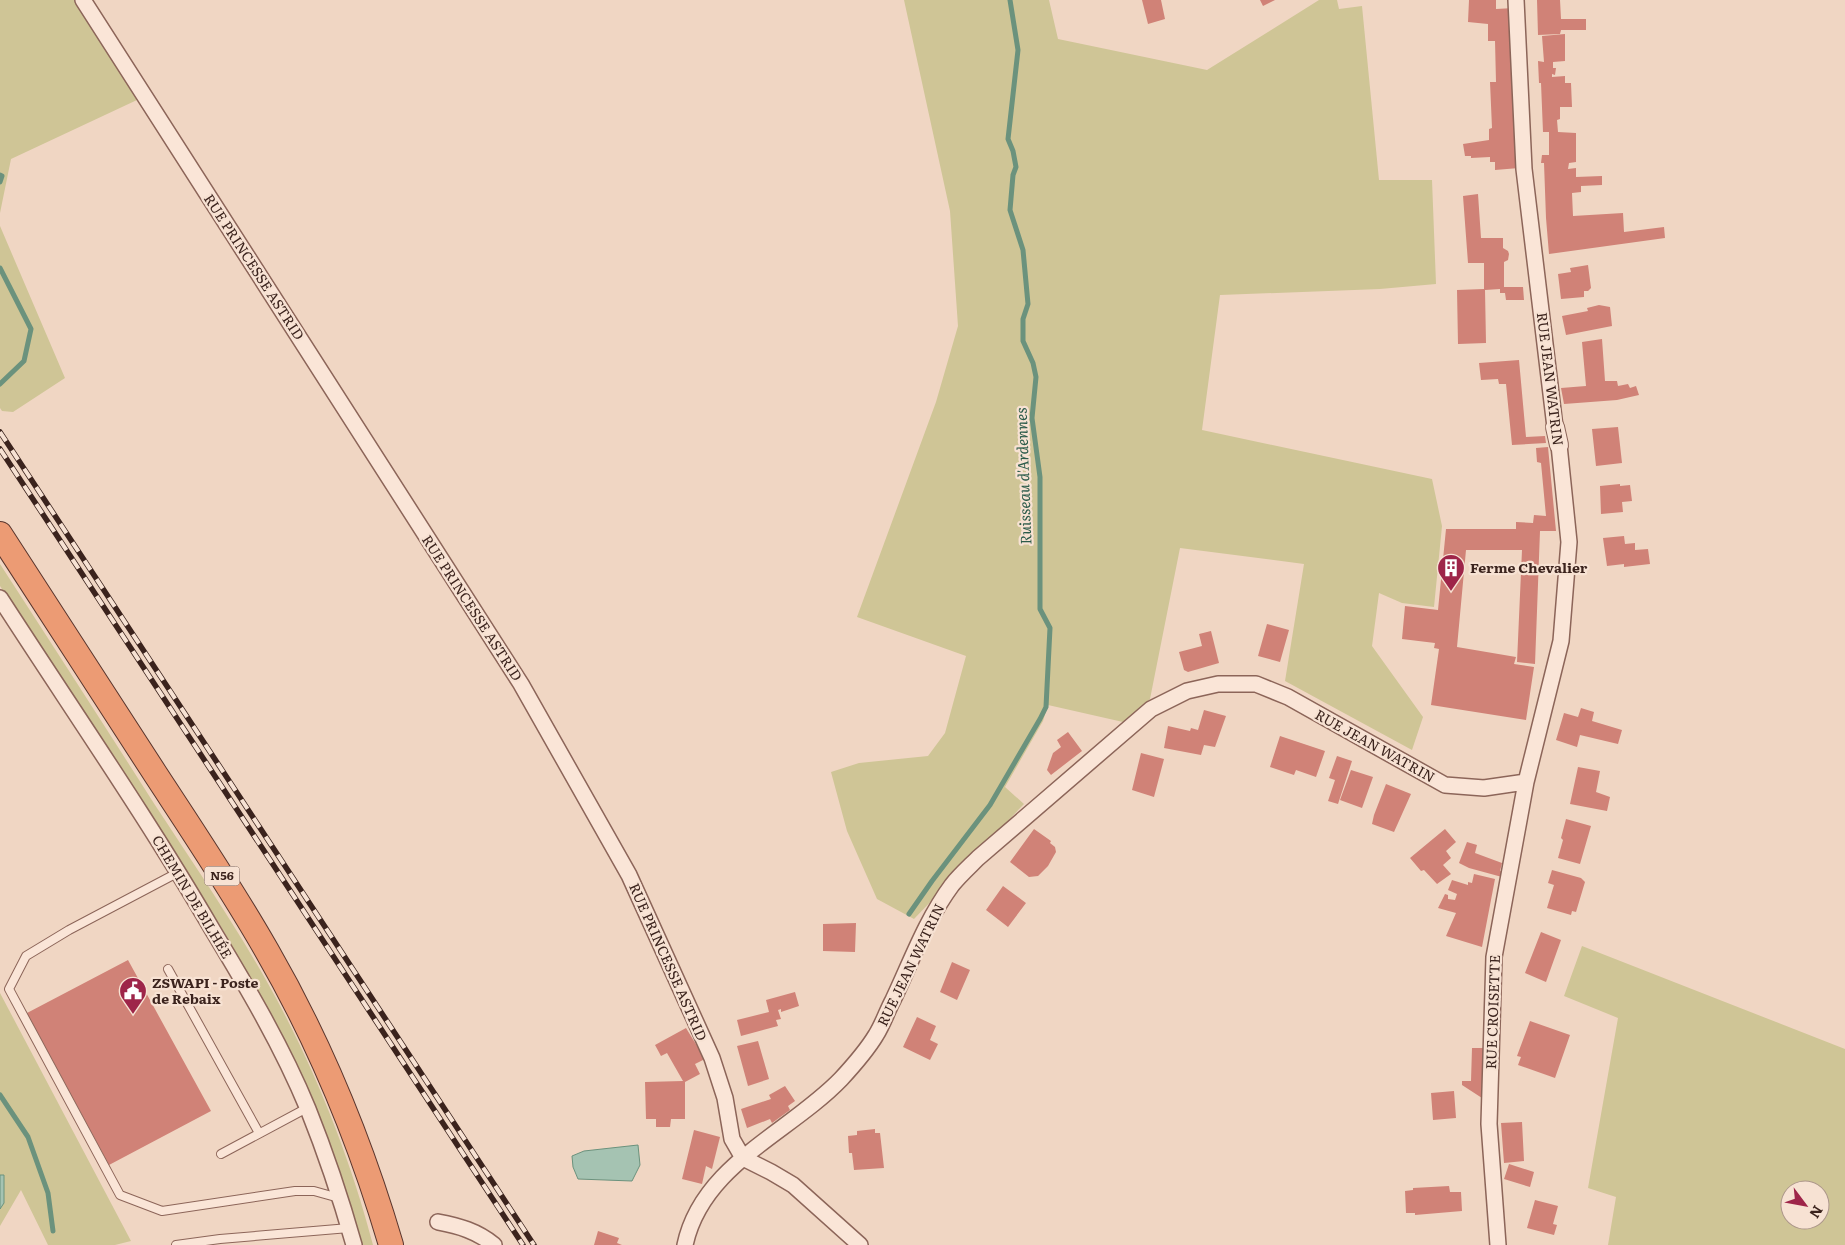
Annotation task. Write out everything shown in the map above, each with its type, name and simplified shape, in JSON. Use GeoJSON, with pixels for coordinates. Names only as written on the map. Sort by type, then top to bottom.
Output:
{"type":"FeatureCollection","features":[{"type":"Feature","properties":{"kind":"highway","name":"N56"},"geometry":{"type":"LineString","coordinates":[[0,534],[217,868],[268,952],[334,1085],[369,1174],[391,1245]]}},
{"type":"Feature","properties":{"kind":"street","name":"RUE PRINCESSE ASTRID"},"geometry":{"type":"LineString","coordinates":[[83,0],[521,684],[629,876],[712,1058],[725,1098],[732,1139],[743,1158]]}},
{"type":"Feature","properties":{"kind":"street","name":"RUE JEAN WATRIN"},"geometry":{"type":"LineString","coordinates":[[743,1158],[805,1111],[841,1079],[876,1034],[933,916],[952,885],[978,858],[1151,708],[1187,691],[1218,684],[1256,684],[1288,697],[1445,785],[1484,788],[1526,782],[1561,640],[1569,542],[1524,170],[1516,0]]}},
{"type":"Feature","properties":{"kind":"street","name":"CHEMIN DE BILHÉE"},"geometry":{"type":"LineString","coordinates":[[0,598],[178,872],[234,965],[271,1033],[307,1108],[341,1199],[354,1245]]}},
{"type":"Feature","properties":{"kind":"street","name":"RUE CROISETTE"},"geometry":{"type":"LineString","coordinates":[[1498,1245],[1489,1124],[1494,957],[1526,782]]}},
{"type":"Feature","properties":{"kind":"street"},"geometry":{"type":"LineString","coordinates":[[686,1245],[687,1236],[699,1209],[720,1179],[743,1158],[793,1185],[860,1245]]}},
{"type":"Feature","properties":{"kind":"street"},"geometry":{"type":"LineString","coordinates":[[438,1222],[468,1229],[494,1245]]}},
{"type":"Feature","properties":{"kind":"lane"},"geometry":{"type":"LineString","coordinates":[[178,872],[69,930],[26,956],[9,989],[120,1195],[162,1211],[295,1191],[314,1191],[341,1199]]}},
{"type":"Feature","properties":{"kind":"lane"},"geometry":{"type":"LineString","coordinates":[[168,969],[259,1133]]}},
{"type":"Feature","properties":{"kind":"lane"},"geometry":{"type":"LineString","coordinates":[[221,1154],[307,1108]]}},
{"type":"Feature","properties":{"kind":"lane"},"geometry":{"type":"LineString","coordinates":[[176,1245],[220,1239],[349,1228]]}},
{"type":"Feature","properties":{"kind":"shaded area"},"geometry":{"type":"Polygon","coordinates":[[[0,0],[74,0],[137,100],[11,159],[0,213],[0,0]]]}},
{"type":"Feature","properties":{"kind":"shaded area"},"geometry":{"type":"Polygon","coordinates":[[[904,0],[1049,0],[1058,39],[1207,70],[1319,0],[1337,0],[1339,9],[1362,6],[1379,180],[1432,180],[1436,284],[1380,289],[1220,295],[1202,430],[1432,479],[1442,526],[1434,607],[1402,603],[1379,593],[1372,646],[1423,717],[1412,750],[1285,681],[1304,564],[1180,548],[1150,699],[1123,722],[1048,705],[1043,721],[1005,787],[1024,804],[914,919],[877,899],[847,831],[831,772],[859,763],[928,756],[945,733],[966,656],[857,617],[936,402],[958,326],[950,211],[904,0]]]}},
{"type":"Feature","properties":{"kind":"shaded area"},"geometry":{"type":"Polygon","coordinates":[[[0,226],[65,378],[13,412],[2,411],[0,408],[0,226]]]}},
{"type":"Feature","properties":{"kind":"shaded area"},"geometry":{"type":"Polygon","coordinates":[[[0,564],[226,914],[283,1011],[314,1076],[341,1143],[364,1211],[373,1245],[362,1245],[339,1170],[326,1136],[265,1005],[229,940],[174,851],[0,586],[0,564]]]}},
{"type":"Feature","properties":{"kind":"shaded area"},"geometry":{"type":"Polygon","coordinates":[[[1582,946],[1845,1049],[1845,1245],[1608,1245],[1616,1197],[1588,1188],[1618,1018],[1564,996],[1582,946]]]}},
{"type":"Feature","properties":{"kind":"shaded area"},"geometry":{"type":"Polygon","coordinates":[[[0,993],[131,1241],[115,1245],[48,1245],[21,1190],[0,1226],[0,993]]]}},
{"type":"Feature","properties":{"kind":"shaded area"},"geometry":{"type":"Polygon","coordinates":[[[638,1145],[640,1165],[632,1181],[578,1179],[573,1167],[572,1156],[584,1151],[638,1145]]]}},
{"type":"Feature","properties":{"kind":"shaded area"},"geometry":{"type":"Polygon","coordinates":[[[0,1175],[4,1175],[4,1203],[0,1209],[0,1175]]]}},
{"type":"Feature","properties":{"kind":"building"},"geometry":{"type":"Polygon","coordinates":[[[1142,0],[1161,0],[1165,19],[1148,24],[1142,0]]]}},
{"type":"Feature","properties":{"kind":"building"},"geometry":{"type":"Polygon","coordinates":[[[1260,0],[1275,0],[1263,6],[1260,0]]]}},
{"type":"Feature","properties":{"kind":"building"},"geometry":{"type":"Polygon","coordinates":[[[1469,0],[1496,0],[1496,9],[1514,8],[1519,168],[1495,170],[1495,162],[1490,162],[1490,157],[1471,158],[1471,156],[1465,156],[1463,144],[1489,140],[1489,129],[1492,128],[1490,82],[1496,82],[1495,41],[1488,41],[1488,24],[1468,22],[1469,0]]]}},
{"type":"Feature","properties":{"kind":"building"},"geometry":{"type":"Polygon","coordinates":[[[1537,0],[1560,0],[1561,19],[1586,19],[1586,30],[1561,30],[1560,34],[1538,35],[1537,0]]]}},
{"type":"Feature","properties":{"kind":"building"},"geometry":{"type":"Polygon","coordinates":[[[1565,34],[1565,61],[1553,62],[1553,68],[1556,68],[1555,75],[1552,74],[1552,77],[1565,76],[1565,83],[1571,83],[1572,107],[1560,107],[1560,119],[1557,120],[1558,132],[1576,133],[1576,162],[1569,163],[1568,169],[1576,168],[1576,177],[1602,176],[1602,185],[1581,186],[1581,192],[1572,193],[1573,216],[1623,213],[1624,232],[1664,227],[1665,238],[1549,254],[1544,163],[1541,163],[1542,155],[1549,155],[1549,132],[1543,132],[1538,61],[1544,62],[1542,36],[1565,34]]]}},
{"type":"Feature","properties":{"kind":"building"},"geometry":{"type":"Polygon","coordinates":[[[1478,194],[1481,238],[1503,238],[1503,248],[1509,254],[1508,260],[1504,262],[1504,287],[1523,287],[1524,300],[1506,300],[1505,293],[1500,293],[1500,289],[1485,290],[1486,343],[1458,344],[1457,290],[1484,289],[1484,263],[1468,263],[1463,196],[1478,194]]]}},
{"type":"Feature","properties":{"kind":"building"},"geometry":{"type":"Polygon","coordinates":[[[1588,265],[1591,288],[1588,291],[1584,291],[1584,297],[1561,299],[1558,274],[1571,272],[1570,268],[1588,265]]]}},
{"type":"Feature","properties":{"kind":"building"},"geometry":{"type":"Polygon","coordinates":[[[1599,305],[1610,307],[1612,326],[1566,335],[1562,316],[1588,311],[1587,308],[1599,305]]]}},
{"type":"Feature","properties":{"kind":"building"},"geometry":{"type":"Polygon","coordinates":[[[1602,339],[1605,381],[1617,381],[1618,386],[1628,384],[1630,388],[1636,386],[1639,395],[1617,400],[1564,404],[1561,388],[1586,386],[1582,342],[1602,339]]]}},
{"type":"Feature","properties":{"kind":"building"},"geometry":{"type":"Polygon","coordinates":[[[1519,360],[1526,437],[1545,436],[1546,443],[1512,445],[1506,384],[1499,384],[1498,379],[1481,380],[1479,363],[1519,360]]]}},
{"type":"Feature","properties":{"kind":"building"},"geometry":{"type":"Polygon","coordinates":[[[1618,427],[1622,463],[1596,466],[1592,429],[1618,427]]]}},
{"type":"Feature","properties":{"kind":"building","name":"Ferme Chevalier"},"geometry":{"type":"Polygon","coordinates":[[[1548,447],[1556,531],[1540,531],[1535,664],[1517,662],[1522,550],[1466,550],[1457,647],[1516,657],[1514,664],[1534,667],[1526,720],[1431,705],[1439,649],[1434,648],[1435,643],[1402,639],[1405,606],[1438,610],[1446,529],[1516,529],[1516,522],[1533,523],[1534,515],[1546,516],[1541,463],[1537,462],[1536,448],[1548,447]]]}},
{"type":"Feature","properties":{"kind":"building"},"geometry":{"type":"Polygon","coordinates":[[[1620,484],[1620,486],[1630,485],[1632,501],[1622,502],[1623,512],[1601,514],[1600,486],[1620,484]]]}},
{"type":"Feature","properties":{"kind":"building"},"geometry":{"type":"Polygon","coordinates":[[[1624,536],[1625,544],[1635,543],[1635,550],[1648,549],[1650,564],[1624,567],[1624,564],[1607,566],[1603,538],[1624,536]]]}},
{"type":"Feature","properties":{"kind":"building"},"geometry":{"type":"Polygon","coordinates":[[[1267,624],[1289,630],[1280,662],[1258,656],[1267,624]]]}},
{"type":"Feature","properties":{"kind":"building"},"geometry":{"type":"Polygon","coordinates":[[[1211,631],[1219,663],[1188,672],[1184,670],[1179,652],[1202,646],[1199,634],[1211,631]]]}},
{"type":"Feature","properties":{"kind":"building"},"geometry":{"type":"Polygon","coordinates":[[[1581,708],[1594,712],[1592,721],[1622,730],[1618,744],[1580,735],[1577,747],[1556,740],[1564,713],[1578,717],[1581,708]]]}},
{"type":"Feature","properties":{"kind":"building"},"geometry":{"type":"Polygon","coordinates":[[[1204,710],[1226,716],[1215,747],[1204,745],[1201,755],[1164,748],[1168,726],[1190,731],[1191,728],[1198,730],[1204,710]]]}},
{"type":"Feature","properties":{"kind":"building"},"geometry":{"type":"Polygon","coordinates":[[[1068,732],[1082,751],[1051,775],[1047,770],[1053,753],[1061,747],[1057,740],[1068,732]]]}},
{"type":"Feature","properties":{"kind":"building"},"geometry":{"type":"Polygon","coordinates":[[[1280,736],[1325,751],[1316,777],[1296,770],[1294,775],[1270,767],[1280,736]]]}},
{"type":"Feature","properties":{"kind":"building"},"geometry":{"type":"Polygon","coordinates":[[[1141,753],[1164,759],[1154,797],[1132,790],[1141,753]]]}},
{"type":"Feature","properties":{"kind":"building"},"geometry":{"type":"Polygon","coordinates":[[[1337,756],[1352,761],[1338,804],[1328,801],[1335,780],[1329,778],[1337,756]]]}},
{"type":"Feature","properties":{"kind":"building"},"geometry":{"type":"Polygon","coordinates":[[[1578,767],[1600,771],[1596,792],[1610,797],[1607,811],[1570,804],[1578,767]]]}},
{"type":"Feature","properties":{"kind":"building"},"geometry":{"type":"Polygon","coordinates":[[[1351,770],[1373,777],[1362,808],[1340,800],[1351,770]]]}},
{"type":"Feature","properties":{"kind":"building"},"geometry":{"type":"Polygon","coordinates":[[[1386,784],[1411,794],[1394,832],[1372,824],[1386,784]]]}},
{"type":"Feature","properties":{"kind":"building"},"geometry":{"type":"Polygon","coordinates":[[[1566,819],[1591,826],[1580,864],[1558,858],[1566,819]]]}},
{"type":"Feature","properties":{"kind":"building"},"geometry":{"type":"Polygon","coordinates":[[[1034,829],[1051,841],[1050,843],[1055,847],[1056,852],[1048,866],[1038,876],[1029,877],[1010,862],[1034,829]]]}},
{"type":"Feature","properties":{"kind":"building"},"geometry":{"type":"Polygon","coordinates":[[[1445,829],[1456,842],[1446,851],[1451,858],[1443,865],[1451,874],[1437,884],[1424,870],[1421,871],[1410,858],[1445,829]]]}},
{"type":"Feature","properties":{"kind":"building"},"geometry":{"type":"Polygon","coordinates":[[[1467,842],[1477,845],[1475,853],[1502,863],[1500,871],[1503,872],[1502,877],[1469,868],[1459,863],[1467,842]]]}},
{"type":"Feature","properties":{"kind":"building"},"geometry":{"type":"Polygon","coordinates":[[[1552,870],[1581,878],[1585,882],[1576,912],[1572,911],[1571,915],[1547,908],[1554,885],[1548,883],[1552,870]]]}},
{"type":"Feature","properties":{"kind":"building"},"geometry":{"type":"Polygon","coordinates":[[[1474,874],[1495,879],[1482,947],[1446,936],[1456,913],[1438,908],[1445,894],[1448,895],[1448,899],[1455,900],[1457,894],[1448,890],[1452,880],[1468,885],[1468,882],[1472,883],[1474,874]]]}},
{"type":"Feature","properties":{"kind":"building"},"geometry":{"type":"Polygon","coordinates":[[[1003,886],[1026,903],[1008,927],[986,910],[1003,886]]]}},
{"type":"Feature","properties":{"kind":"building"},"geometry":{"type":"Polygon","coordinates":[[[856,923],[855,952],[823,951],[823,924],[856,923]]]}},
{"type":"Feature","properties":{"kind":"building"},"geometry":{"type":"Polygon","coordinates":[[[1541,932],[1561,940],[1546,982],[1525,973],[1541,932]]]}},
{"type":"Feature","properties":{"kind":"building"},"geometry":{"type":"Polygon","coordinates":[[[128,960],[211,1111],[109,1165],[27,1013],[128,960]]]}},
{"type":"Feature","properties":{"kind":"building"},"geometry":{"type":"Polygon","coordinates":[[[952,962],[970,970],[957,1000],[940,992],[952,962]]]}},
{"type":"Feature","properties":{"kind":"building"},"geometry":{"type":"Polygon","coordinates":[[[795,992],[799,1006],[781,1012],[781,1009],[778,1010],[781,1019],[776,1020],[778,1026],[741,1036],[737,1020],[769,1012],[766,1000],[795,992]]]}},
{"type":"Feature","properties":{"kind":"building"},"geometry":{"type":"Polygon","coordinates":[[[917,1017],[936,1026],[930,1040],[938,1044],[930,1060],[903,1047],[917,1017]]]}},
{"type":"Feature","properties":{"kind":"building"},"geometry":{"type":"Polygon","coordinates":[[[1530,1021],[1570,1035],[1555,1078],[1518,1065],[1521,1057],[1517,1056],[1530,1021]]]}},
{"type":"Feature","properties":{"kind":"building"},"geometry":{"type":"Polygon","coordinates":[[[686,1028],[705,1059],[695,1064],[700,1074],[685,1082],[685,1119],[671,1119],[670,1127],[656,1127],[656,1119],[646,1119],[645,1082],[683,1081],[667,1053],[661,1056],[655,1045],[686,1028]]]}},
{"type":"Feature","properties":{"kind":"building"},"geometry":{"type":"Polygon","coordinates":[[[758,1041],[769,1079],[748,1086],[737,1046],[758,1041]]]}},
{"type":"Feature","properties":{"kind":"building"},"geometry":{"type":"Polygon","coordinates":[[[1472,1048],[1485,1048],[1482,1098],[1462,1085],[1462,1081],[1471,1081],[1472,1048]]]}},
{"type":"Feature","properties":{"kind":"building"},"geometry":{"type":"Polygon","coordinates":[[[785,1086],[795,1101],[788,1106],[790,1110],[772,1123],[770,1119],[747,1128],[741,1109],[771,1099],[769,1095],[785,1086]]]}},
{"type":"Feature","properties":{"kind":"building"},"geometry":{"type":"Polygon","coordinates":[[[1454,1091],[1456,1118],[1433,1120],[1431,1093],[1454,1091]]]}},
{"type":"Feature","properties":{"kind":"building"},"geometry":{"type":"Polygon","coordinates":[[[1522,1122],[1524,1161],[1504,1163],[1501,1123],[1522,1122]]]}},
{"type":"Feature","properties":{"kind":"building"},"geometry":{"type":"Polygon","coordinates":[[[875,1129],[875,1133],[880,1133],[884,1168],[854,1170],[852,1153],[849,1153],[848,1136],[857,1135],[857,1131],[875,1129]]]}},
{"type":"Feature","properties":{"kind":"building"},"geometry":{"type":"Polygon","coordinates":[[[694,1130],[720,1137],[712,1169],[706,1166],[702,1184],[682,1179],[694,1130]]]}},
{"type":"Feature","properties":{"kind":"building"},"geometry":{"type":"Polygon","coordinates":[[[1509,1164],[1534,1172],[1530,1187],[1504,1179],[1509,1164]]]}},
{"type":"Feature","properties":{"kind":"building"},"geometry":{"type":"Polygon","coordinates":[[[1449,1186],[1450,1192],[1461,1192],[1462,1211],[1415,1215],[1415,1213],[1406,1213],[1405,1191],[1413,1190],[1413,1188],[1449,1186]]]}},
{"type":"Feature","properties":{"kind":"building"},"geometry":{"type":"Polygon","coordinates":[[[1535,1200],[1558,1206],[1553,1224],[1557,1225],[1554,1235],[1527,1228],[1535,1200]]]}},
{"type":"Feature","properties":{"kind":"building"},"geometry":{"type":"Polygon","coordinates":[[[598,1231],[619,1238],[617,1243],[622,1245],[594,1245],[598,1231]]]}},
{"type":"Feature","properties":{"kind":"waterway","name":"Ruisseau d'Ardennes"},"geometry":{"type":"LineString","coordinates":[[909,914],[990,805],[1046,707],[1050,628],[1040,609],[1040,477],[1032,418],[1036,377],[1033,363],[1023,341],[1023,319],[1028,304],[1023,250],[1010,210],[1013,175],[1016,167],[1013,151],[1008,139],[1018,50],[1010,0]]}},
{"type":"Feature","properties":{"kind":"waterway"},"geometry":{"type":"LineString","coordinates":[[0,175],[2,176],[0,182]]}},
{"type":"Feature","properties":{"kind":"waterway"},"geometry":{"type":"LineString","coordinates":[[0,268],[31,329],[24,361],[0,384]]}},
{"type":"Feature","properties":{"kind":"waterway"},"geometry":{"type":"LineString","coordinates":[[0,1095],[28,1137],[48,1193],[53,1231]]}},
{"type":"Feature","properties":{"kind":"railway"},"geometry":{"type":"LineString","coordinates":[[0,432],[534,1245]]}},
{"type":"Feature","properties":{"kind":"railway"},"geometry":{"type":"LineString","coordinates":[[0,449],[523,1245]]}},
{"type":"Feature","properties":{"kind":"place","name":"Ferme Chevalier"},"geometry":{"type":"Point","coordinates":[1451,592]}},
{"type":"Feature","properties":{"kind":"place","name":"ZSWAPI - Poste de Rebaix"},"geometry":{"type":"Point","coordinates":[133,1015]}}]}
